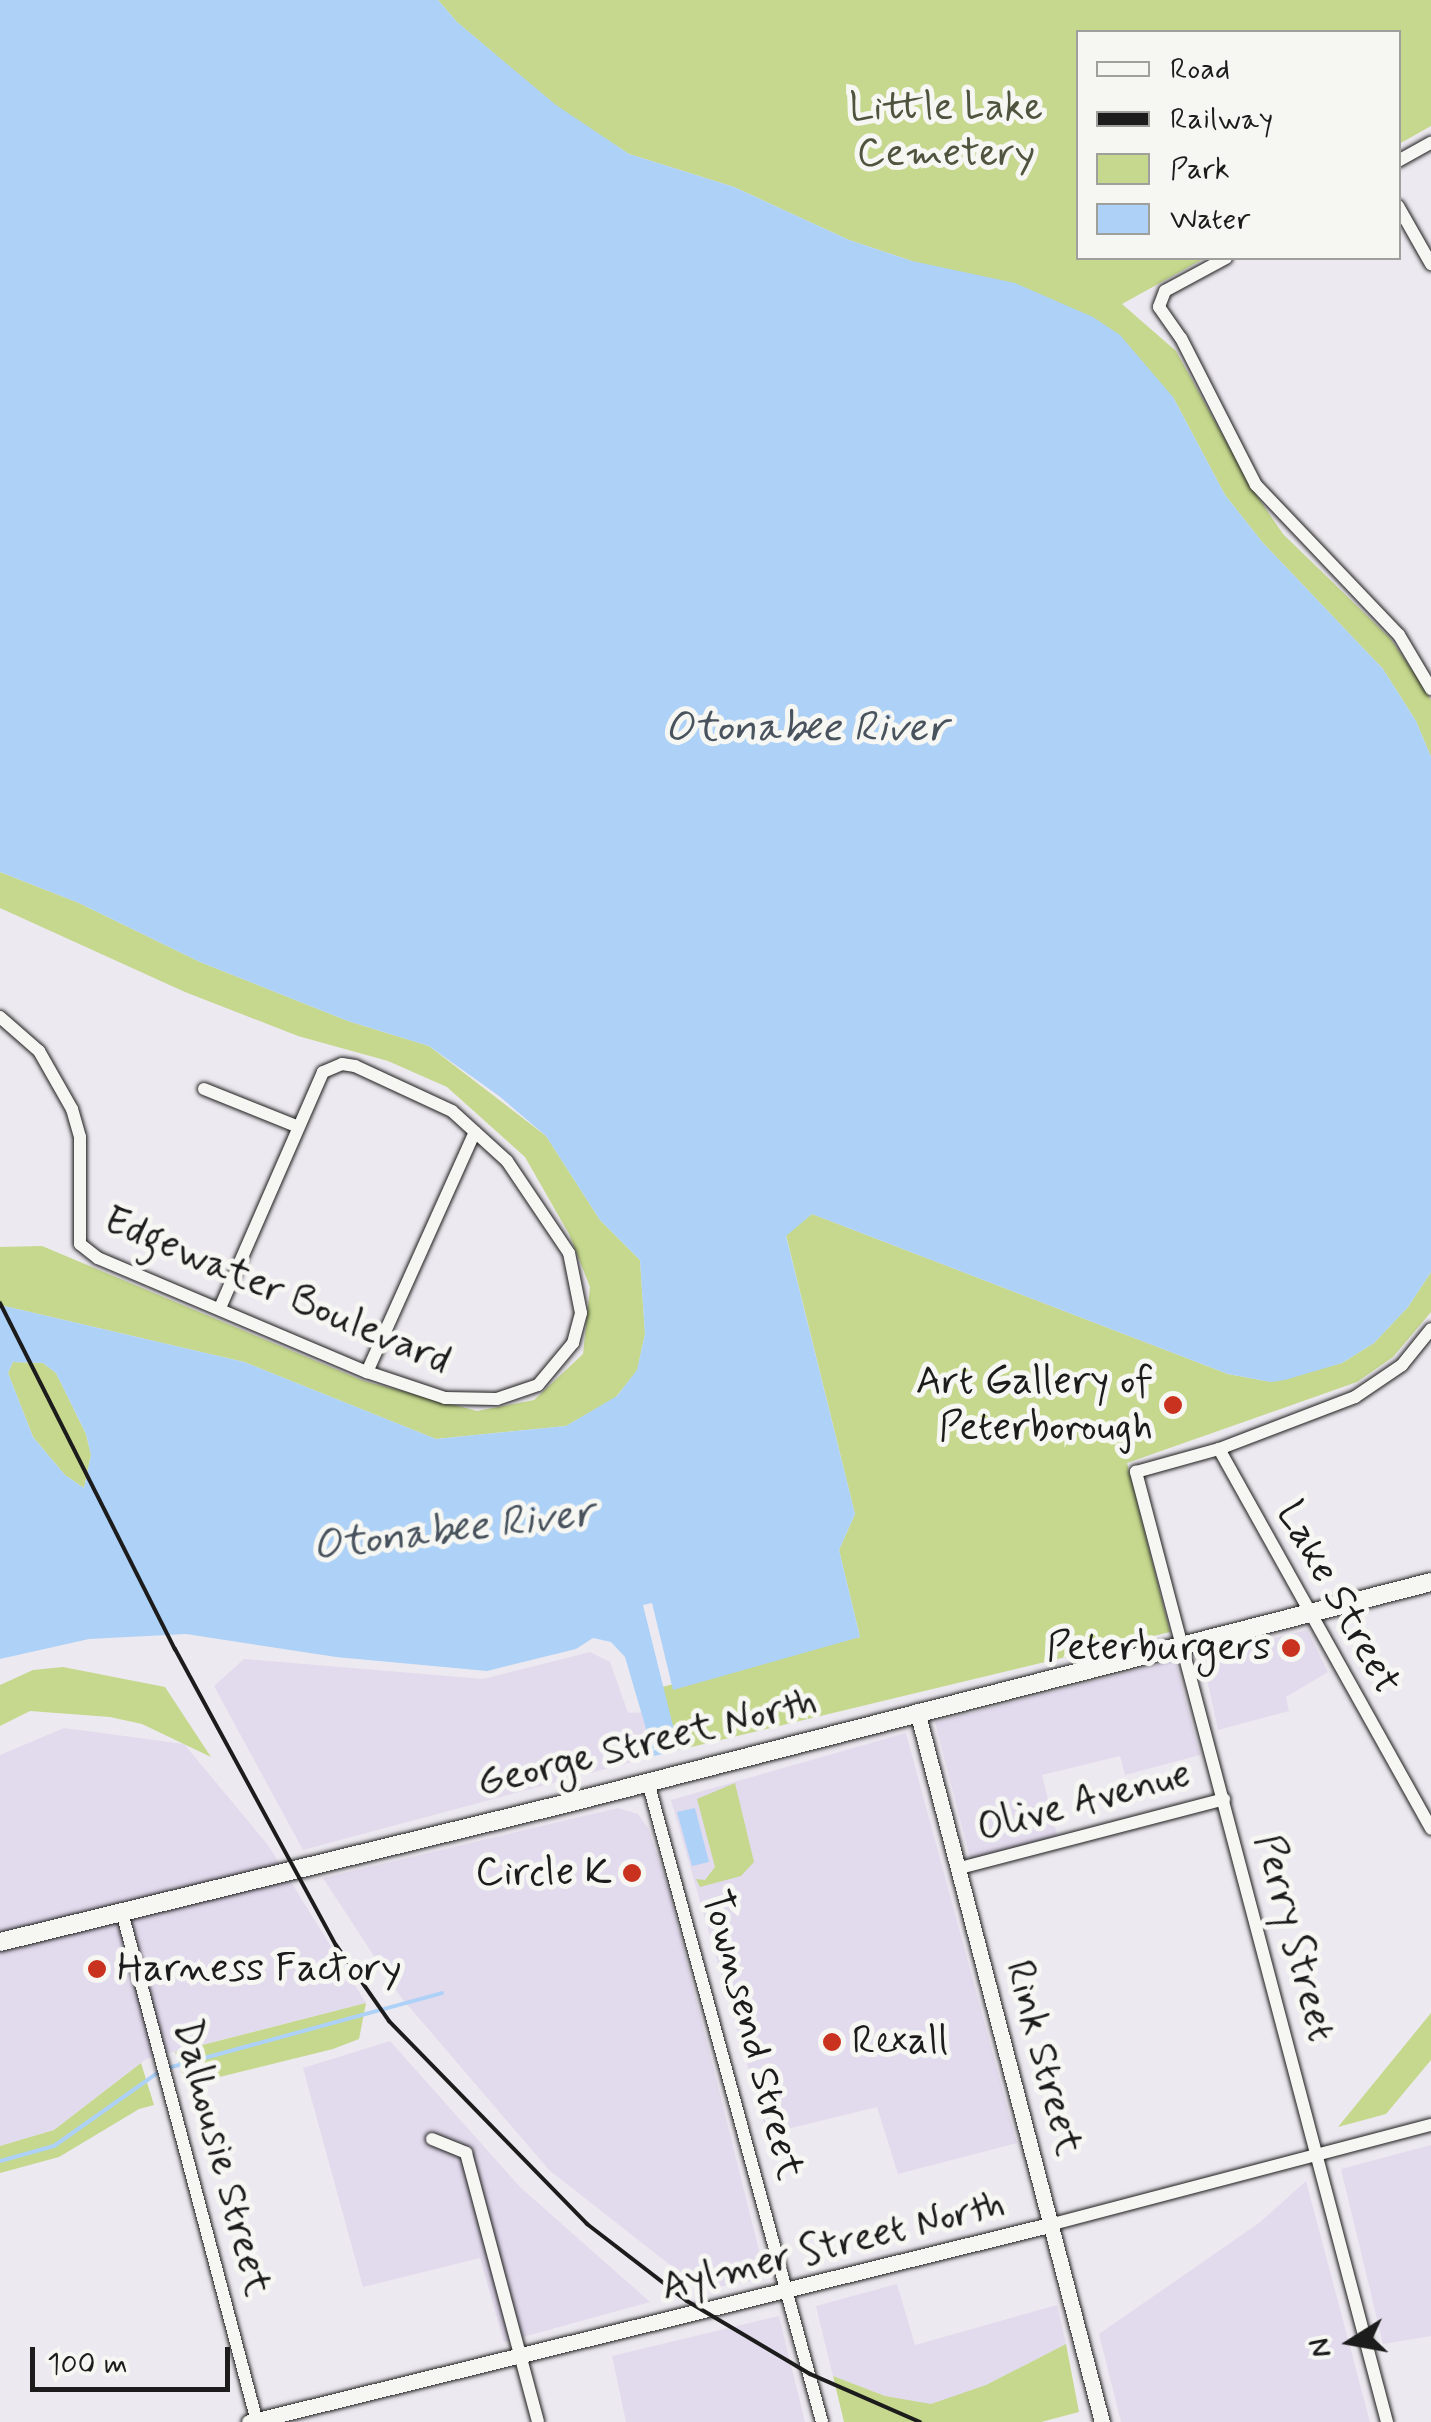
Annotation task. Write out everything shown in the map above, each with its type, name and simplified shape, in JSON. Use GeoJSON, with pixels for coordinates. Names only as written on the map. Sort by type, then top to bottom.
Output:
{"type":"FeatureCollection","features":[{"type":"Feature","properties":{"kind":"main road","name":"George Street North"},"geometry":{"type":"LineString","coordinates":[[0,1942],[1431,1582]]}},
{"type":"Feature","properties":{"kind":"street"},"geometry":{"type":"LineString","coordinates":[[1401,159],[1431,143]]}},
{"type":"Feature","properties":{"kind":"street"},"geometry":{"type":"LineString","coordinates":[[1401,211],[1431,264]]}},
{"type":"Feature","properties":{"kind":"street"},"geometry":{"type":"LineString","coordinates":[[1222,260],[1165,291],[1159,307],[1181,338],[1256,485],[1399,635],[1431,690]]}},
{"type":"Feature","properties":{"kind":"street","name":"Edgewater Boulevard"},"geometry":{"type":"LineString","coordinates":[[0,1017],[38,1051],[72,1109],[80,1137],[80,1244],[98,1258],[432,1396],[497,1399],[538,1385],[574,1344],[580,1327],[580,1295],[569,1253],[507,1161],[452,1111],[355,1066],[332,1066],[322,1072],[296,1126]]}},
{"type":"Feature","properties":{"kind":"street"},"geometry":{"type":"LineString","coordinates":[[204,1089],[296,1126],[220,1308]]}},
{"type":"Feature","properties":{"kind":"street"},"geometry":{"type":"LineString","coordinates":[[367,1372],[475,1132]]}},
{"type":"Feature","properties":{"kind":"street"},"geometry":{"type":"LineString","coordinates":[[1219,1449],[1355,1397],[1402,1365],[1431,1329]]}},
{"type":"Feature","properties":{"kind":"street","name":"Perry Street"},"geometry":{"type":"LineString","coordinates":[[1219,1449],[1136,1472],[1387,2422]]}},
{"type":"Feature","properties":{"kind":"street","name":"Lake Street"},"geometry":{"type":"LineString","coordinates":[[1219,1449],[1431,1829]]}},
{"type":"Feature","properties":{"kind":"street","name":"Rink Street"},"geometry":{"type":"LineString","coordinates":[[917,1711],[1102,2422]]}},
{"type":"Feature","properties":{"kind":"street","name":"Townsend Street"},"geometry":{"type":"LineString","coordinates":[[648,1782],[822,2422]]}},
{"type":"Feature","properties":{"kind":"street","name":"Olive Avenue"},"geometry":{"type":"LineString","coordinates":[[960,1868],[1224,1798]]}},
{"type":"Feature","properties":{"kind":"street","name":"Dalhousie Street"},"geometry":{"type":"LineString","coordinates":[[122,1912],[254,2421]]}},
{"type":"Feature","properties":{"kind":"street","name":"Aylmer Street North"},"geometry":{"type":"LineString","coordinates":[[254,2421],[788,2292],[1431,2125]]}},
{"type":"Feature","properties":{"kind":"street"},"geometry":{"type":"LineString","coordinates":[[432,2138],[466,2153],[538,2422]]}},
{"type":"Feature","properties":{"kind":"shaded area"},"geometry":{"type":"Polygon","coordinates":[[[1307,1630],[1328,1672],[1286,1697],[1289,1711],[1218,1730],[1202,1656],[1307,1630]]]}},
{"type":"Feature","properties":{"kind":"shaded area"},"geometry":{"type":"Polygon","coordinates":[[[590,1652],[610,1662],[628,1713],[644,1712],[654,1756],[303,1850],[214,1686],[244,1659],[483,1679],[590,1652]]]}},
{"type":"Feature","properties":{"kind":"shaded area"},"geometry":{"type":"Polygon","coordinates":[[[1175,1660],[1200,1755],[1125,1775],[1120,1756],[1042,1775],[1058,1839],[971,1861],[935,1722],[1175,1660]]]}},
{"type":"Feature","properties":{"kind":"shaded area"},"geometry":{"type":"Polygon","coordinates":[[[64,1728],[184,1744],[268,1845],[366,2003],[146,2059],[54,2130],[0,2146],[0,1755],[64,1728]]]}},
{"type":"Feature","properties":{"kind":"shaded area"},"geometry":{"type":"Polygon","coordinates":[[[906,1733],[1017,2143],[898,2174],[877,2107],[767,2134],[671,1800],[906,1733]]]}},
{"type":"Feature","properties":{"kind":"shaded area"},"geometry":{"type":"Polygon","coordinates":[[[618,1808],[638,1814],[648,1828],[668,1887],[766,2278],[702,2290],[549,2170],[400,1996],[323,1878],[618,1808]]]}},
{"type":"Feature","properties":{"kind":"shaded area"},"geometry":{"type":"Polygon","coordinates":[[[390,2041],[520,2187],[650,2302],[504,2342],[480,2258],[363,2287],[303,2068],[390,2041]]]}},
{"type":"Feature","properties":{"kind":"shaded area"},"geometry":{"type":"Polygon","coordinates":[[[1431,2145],[1431,2336],[1383,2344],[1341,2169],[1431,2145]]]}},
{"type":"Feature","properties":{"kind":"shaded area"},"geometry":{"type":"Polygon","coordinates":[[[1306,2181],[1370,2422],[1121,2422],[1099,2334],[1259,2223],[1306,2181]]]}},
{"type":"Feature","properties":{"kind":"shaded area"},"geometry":{"type":"Polygon","coordinates":[[[897,2284],[915,2345],[1057,2305],[1066,2344],[986,2385],[931,2405],[885,2396],[833,2376],[816,2306],[897,2284]]]}},
{"type":"Feature","properties":{"kind":"shaded area"},"geometry":{"type":"Polygon","coordinates":[[[779,2316],[805,2422],[626,2422],[612,2356],[779,2316]]]}},
{"type":"Feature","properties":{"kind":"green space","name":"Little Lake Cemetery"},"geometry":{"type":"Polygon","coordinates":[[[438,0],[1431,0],[1431,126],[1401,143],[1401,30],[1076,30],[1076,260],[1201,260],[1122,304],[1176,351],[1253,490],[1283,534],[1390,638],[1425,689],[1431,700],[1431,757],[1416,721],[1383,669],[1263,543],[1225,495],[1173,397],[912,261],[849,240],[734,187],[629,154],[556,106],[457,22],[438,0]]]}},
{"type":"Feature","properties":{"kind":"green space"},"geometry":{"type":"Polygon","coordinates":[[[0,872],[79,903],[200,962],[348,1021],[429,1046],[546,1136],[600,1220],[640,1260],[645,1334],[637,1371],[615,1398],[566,1426],[436,1439],[244,1362],[0,1305],[0,1247],[42,1246],[364,1381],[477,1411],[534,1400],[583,1354],[590,1287],[569,1234],[525,1157],[447,1087],[388,1061],[298,1036],[185,992],[0,908],[0,872]]]}},
{"type":"Feature","properties":{"kind":"green space"},"geometry":{"type":"Polygon","coordinates":[[[812,1214],[1228,1374],[1271,1382],[1342,1363],[1374,1343],[1408,1307],[1431,1272],[1431,1312],[1393,1357],[1357,1382],[1127,1463],[1170,1632],[679,1750],[662,1687],[860,1637],[839,1550],[855,1514],[786,1235],[812,1214]]]}},
{"type":"Feature","properties":{"kind":"green space"},"geometry":{"type":"Polygon","coordinates":[[[13,1362],[43,1363],[56,1373],[86,1434],[91,1455],[84,1488],[65,1475],[33,1437],[8,1373],[13,1362]]]}},
{"type":"Feature","properties":{"kind":"green space"},"geometry":{"type":"Polygon","coordinates":[[[63,1667],[165,1687],[211,1757],[142,1724],[110,1717],[30,1711],[0,1726],[0,1685],[33,1670],[63,1667]]]}},
{"type":"Feature","properties":{"kind":"green space"},"geometry":{"type":"Polygon","coordinates":[[[735,1783],[754,1862],[741,1876],[700,1887],[696,1879],[705,1880],[715,1867],[697,1799],[735,1783]]]}},
{"type":"Feature","properties":{"kind":"green space"},"geometry":{"type":"Polygon","coordinates":[[[366,2003],[359,2039],[333,2049],[187,2085],[175,2052],[366,2003]]]}},
{"type":"Feature","properties":{"kind":"green space"},"geometry":{"type":"Polygon","coordinates":[[[1431,2013],[1431,2060],[1386,2114],[1338,2127],[1431,2013]]]}},
{"type":"Feature","properties":{"kind":"green space"},"geometry":{"type":"Polygon","coordinates":[[[141,2063],[154,2105],[139,2109],[59,2157],[0,2173],[0,2146],[54,2130],[141,2063]]]}},
{"type":"Feature","properties":{"kind":"green space"},"geometry":{"type":"Polygon","coordinates":[[[1066,2344],[1079,2412],[1041,2422],[844,2422],[833,2376],[885,2396],[931,2404],[986,2385],[1066,2344]]]}},
{"type":"Feature","properties":{"kind":"water","name":"Otonabee River"},"geometry":{"type":"Polygon","coordinates":[[[0,0],[438,0],[457,22],[556,105],[629,154],[734,187],[849,240],[912,261],[1015,283],[1093,317],[1120,335],[1173,397],[1225,495],[1263,543],[1383,669],[1416,721],[1431,757],[1431,1272],[1408,1307],[1374,1343],[1342,1363],[1271,1382],[1228,1374],[812,1214],[786,1236],[855,1514],[839,1550],[860,1637],[673,1690],[652,1603],[643,1605],[679,1750],[654,1756],[625,1657],[611,1642],[593,1638],[576,1649],[487,1671],[336,1657],[186,1634],[89,1639],[0,1659],[0,1305],[244,1362],[436,1439],[566,1426],[617,1396],[637,1370],[645,1334],[640,1260],[600,1220],[546,1136],[499,1096],[429,1046],[348,1021],[200,962],[79,903],[0,872],[0,0]],[[13,1362],[8,1373],[33,1437],[65,1475],[84,1488],[91,1455],[86,1434],[56,1373],[43,1363],[13,1362]]]}},
{"type":"Feature","properties":{"kind":"water"},"geometry":{"type":"Polygon","coordinates":[[[695,1808],[709,1862],[692,1866],[677,1812],[695,1808]]]}},
{"type":"Feature","properties":{"kind":"waterway"},"geometry":{"type":"LineString","coordinates":[[168,2068],[442,1993]]}},
{"type":"Feature","properties":{"kind":"waterway"},"geometry":{"type":"LineString","coordinates":[[0,2161],[54,2146],[159,2072]]}},
{"type":"Feature","properties":{"kind":"railway"},"geometry":{"type":"LineString","coordinates":[[0,1303],[175,1649],[336,1945],[389,2021],[587,2224],[687,2301],[810,2374],[920,2422]]}},
{"type":"Feature","properties":{"kind":"place","name":"Art Gallery of Peterborough"},"geometry":{"type":"Point","coordinates":[1173,1405]}},
{"type":"Feature","properties":{"kind":"place","name":"Peterburgers"},"geometry":{"type":"Point","coordinates":[1291,1648]}},
{"type":"Feature","properties":{"kind":"place","name":"Circle K"},"geometry":{"type":"Point","coordinates":[632,1873]}},
{"type":"Feature","properties":{"kind":"place","name":"Harness Factory"},"geometry":{"type":"Point","coordinates":[97,1969]}},
{"type":"Feature","properties":{"kind":"place","name":"Rexall"},"geometry":{"type":"Point","coordinates":[832,2042]}}]}
